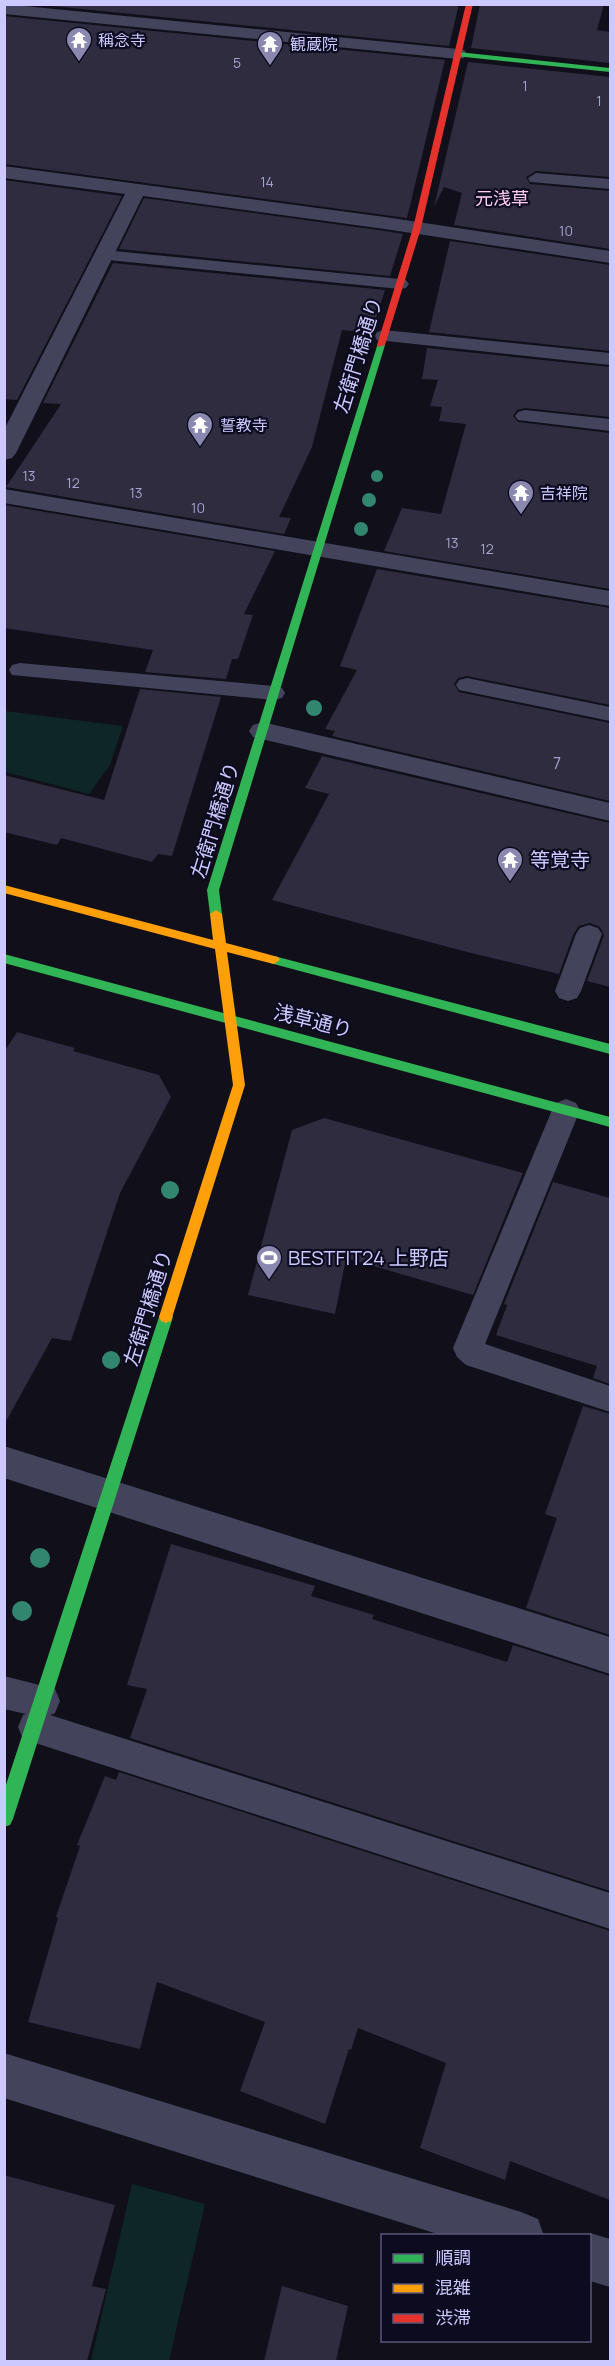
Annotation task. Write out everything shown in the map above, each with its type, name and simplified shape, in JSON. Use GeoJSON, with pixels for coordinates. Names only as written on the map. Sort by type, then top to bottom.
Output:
{"type":"FeatureCollection","features":[{"type":"Feature","properties":{"kind":"street","name":"左衛門橋通り"},"geometry":{"type":"LineString","coordinates":[[4,1819],[110,1497],[239,1085],[213,890],[417,228],[470,4]]}},
{"type":"Feature","properties":{"kind":"street"},"geometry":{"type":"LineString","coordinates":[[4,9],[610,70]]}},
{"type":"Feature","properties":{"kind":"street"},"geometry":{"type":"LineString","coordinates":[[4,172],[417,228],[610,257]]}},
{"type":"Feature","properties":{"kind":"street"},"geometry":{"type":"LineString","coordinates":[[4,453],[137,190]]}},
{"type":"Feature","properties":{"kind":"street"},"geometry":{"type":"LineString","coordinates":[[4,496],[610,599]]}},
{"type":"Feature","properties":{"kind":"street"},"geometry":{"type":"LineString","coordinates":[[262,731],[610,812]]}},
{"type":"Feature","properties":{"kind":"street"},"geometry":{"type":"LineString","coordinates":[[4,889],[610,1049]]}},
{"type":"Feature","properties":{"kind":"street","name":"浅草通り"},"geometry":{"type":"LineString","coordinates":[[4,958],[610,1122]]}},
{"type":"Feature","properties":{"kind":"street"},"geometry":{"type":"LineString","coordinates":[[4,1462],[610,1656]]}},
{"type":"Feature","properties":{"kind":"street"},"geometry":{"type":"LineString","coordinates":[[4,2075],[518,2234]]}},
{"type":"Feature","properties":{"kind":"street"},"geometry":{"type":"LineString","coordinates":[[591,2257],[610,2263]]}},
{"type":"Feature","properties":{"kind":"lane"},"geometry":{"type":"LineString","coordinates":[[536,178],[610,184]]}},
{"type":"Feature","properties":{"kind":"lane"},"geometry":{"type":"LineString","coordinates":[[104,255],[400,284]]}},
{"type":"Feature","properties":{"kind":"lane"},"geometry":{"type":"LineString","coordinates":[[384,336],[610,359]]}},
{"type":"Feature","properties":{"kind":"lane"},"geometry":{"type":"LineString","coordinates":[[525,416],[610,425]]}},
{"type":"Feature","properties":{"kind":"lane"},"geometry":{"type":"LineString","coordinates":[[20,670],[274,693]]}},
{"type":"Feature","properties":{"kind":"lane"},"geometry":{"type":"LineString","coordinates":[[467,685],[610,714]]}},
{"type":"Feature","properties":{"kind":"lane"},"geometry":{"type":"LineString","coordinates":[[568,991],[589,934]]}},
{"type":"Feature","properties":{"kind":"lane"},"geometry":{"type":"LineString","coordinates":[[566,1110],[468,1348],[477,1356],[610,1399]]}},
{"type":"Feature","properties":{"kind":"lane"},"geometry":{"type":"LineString","coordinates":[[4,1692],[39,1714],[610,1911]]}},
{"type":"Feature","properties":{"kind":"green space"},"geometry":{"type":"Polygon","coordinates":[[[5,711],[123,726],[110,765],[89,794],[5,772],[5,711]]]}},
{"type":"Feature","properties":{"kind":"green space"},"geometry":{"type":"Polygon","coordinates":[[[132,2184],[205,2204],[169,2361],[91,2361],[132,2184]]]}},
{"type":"Feature","properties":{"kind":"building"},"geometry":{"type":"Polygon","coordinates":[[[32,4],[459,4],[449,46],[32,4]]]}},
{"type":"Feature","properties":{"kind":"building"},"geometry":{"type":"Polygon","coordinates":[[[480,4],[604,4],[597,30],[610,32],[610,63],[471,48],[480,4]]]}},
{"type":"Feature","properties":{"kind":"building"},"geometry":{"type":"Polygon","coordinates":[[[4,16],[445,60],[407,218],[4,164],[4,16]]]}},
{"type":"Feature","properties":{"kind":"building"},"geometry":{"type":"Polygon","coordinates":[[[468,62],[610,77],[610,177],[536,171],[526,177],[530,184],[610,191],[610,249],[454,225],[462,193],[444,187],[434,207],[468,62]]]}},
{"type":"Feature","properties":{"kind":"building"},"geometry":{"type":"Polygon","coordinates":[[[4,180],[122,196],[17,400],[4,399],[4,180]]]}},
{"type":"Feature","properties":{"kind":"building"},"geometry":{"type":"Polygon","coordinates":[[[144,198],[403,234],[390,276],[119,249],[144,198]]]}},
{"type":"Feature","properties":{"kind":"building"},"geometry":{"type":"Polygon","coordinates":[[[450,241],[610,265],[610,351],[429,332],[450,241]]]}},
{"type":"Feature","properties":{"kind":"building"},"geometry":{"type":"Polygon","coordinates":[[[113,263],[385,290],[371,333],[342,330],[312,447],[279,517],[291,518],[284,534],[6,487],[61,404],[43,403],[113,263]]]}},
{"type":"Feature","properties":{"kind":"building"},"geometry":{"type":"Polygon","coordinates":[[[427,348],[610,367],[610,417],[525,408],[517,410],[513,416],[518,422],[610,433],[610,589],[384,551],[402,508],[441,514],[466,424],[439,421],[442,407],[430,406],[438,380],[422,379],[427,348]]]}},
{"type":"Feature","properties":{"kind":"building"},"geometry":{"type":"Polygon","coordinates":[[[4,505],[275,551],[244,614],[253,615],[238,659],[232,659],[226,679],[145,672],[153,650],[4,628],[4,505]]]}},
{"type":"Feature","properties":{"kind":"building"},"geometry":{"type":"Polygon","coordinates":[[[377,569],[610,608],[610,705],[467,676],[458,678],[454,684],[459,692],[610,723],[610,801],[332,736],[335,731],[325,729],[357,670],[340,666],[377,569]]]}},
{"type":"Feature","properties":{"kind":"building"},"geometry":{"type":"Polygon","coordinates":[[[140,689],[221,697],[172,856],[158,854],[152,862],[61,838],[57,845],[4,832],[4,775],[104,800],[140,689]]]}},
{"type":"Feature","properties":{"kind":"building"},"geometry":{"type":"Polygon","coordinates":[[[322,756],[610,823],[610,987],[587,981],[604,935],[600,927],[590,923],[579,926],[574,933],[559,974],[272,900],[329,794],[305,788],[322,756]]]}},
{"type":"Feature","properties":{"kind":"building"},"geometry":{"type":"Polygon","coordinates":[[[17,1032],[75,1048],[73,1051],[159,1075],[171,1097],[120,1193],[71,1341],[52,1338],[4,1425],[4,1052],[17,1032]]]}},
{"type":"Feature","properties":{"kind":"building"},"geometry":{"type":"Polygon","coordinates":[[[324,1118],[523,1173],[473,1295],[346,1258],[335,1314],[248,1295],[292,1130],[324,1118]]]}},
{"type":"Feature","properties":{"kind":"building"},"geometry":{"type":"Polygon","coordinates":[[[553,1182],[610,1198],[610,1384],[593,1378],[597,1366],[496,1335],[507,1305],[504,1304],[553,1182]]]}},
{"type":"Feature","properties":{"kind":"building"},"geometry":{"type":"Polygon","coordinates":[[[583,1406],[610,1414],[610,1635],[526,1608],[557,1518],[545,1514],[583,1406]]]}},
{"type":"Feature","properties":{"kind":"building"},"geometry":{"type":"Polygon","coordinates":[[[171,1544],[315,1586],[311,1596],[374,1615],[372,1619],[507,1662],[513,1645],[610,1676],[610,1891],[130,1738],[147,1689],[127,1685],[171,1544]]]}},
{"type":"Feature","properties":{"kind":"building"},"geometry":{"type":"Polygon","coordinates":[[[119,1772],[610,1931],[610,2200],[510,2161],[505,2180],[420,2148],[446,2063],[358,2028],[325,2124],[240,2091],[265,2022],[157,1982],[140,2049],[28,2022],[58,1918],[56,1917],[80,1846],[77,1845],[105,1776],[116,1780],[119,1772]]]}},
{"type":"Feature","properties":{"kind":"building"},"geometry":{"type":"Polygon","coordinates":[[[4,2175],[115,2205],[92,2286],[106,2289],[87,2361],[4,2361],[4,2175]]]}},
{"type":"Feature","properties":{"kind":"building"},"geometry":{"type":"Polygon","coordinates":[[[282,2286],[348,2306],[336,2361],[264,2361],[282,2286]]]}},
{"type":"Feature","properties":{"kind":"traffic: fast"},"geometry":{"type":"LineString","coordinates":[[458,54],[610,70]]}},
{"type":"Feature","properties":{"kind":"traffic: fast"},"geometry":{"type":"LineString","coordinates":[[216,914],[213,890],[381,345]]}},
{"type":"Feature","properties":{"kind":"traffic: fast"},"geometry":{"type":"LineString","coordinates":[[4,958],[610,1122]]}},
{"type":"Feature","properties":{"kind":"traffic: fast"},"geometry":{"type":"LineString","coordinates":[[274,960],[610,1049]]}},
{"type":"Feature","properties":{"kind":"traffic: fast"},"geometry":{"type":"LineString","coordinates":[[4,1819],[166,1317]]}},
{"type":"Feature","properties":{"kind":"traffic: slow"},"geometry":{"type":"LineString","coordinates":[[4,889],[274,960]]}},
{"type":"Feature","properties":{"kind":"traffic: slow"},"geometry":{"type":"LineString","coordinates":[[166,1317],[239,1085],[216,914]]}},
{"type":"Feature","properties":{"kind":"traffic: jam"},"geometry":{"type":"LineString","coordinates":[[381,345],[417,228],[470,4]]}},
{"type":"Feature","properties":{"kind":"place","name":"稱念寺"},"geometry":{"type":"Point","coordinates":[79,63]}},
{"type":"Feature","properties":{"kind":"place","name":"観蔵院"},"geometry":{"type":"Point","coordinates":[270,67]}},
{"type":"Feature","properties":{"kind":"place","name":"誓教寺"},"geometry":{"type":"Point","coordinates":[200,448]}},
{"type":"Feature","properties":{"kind":"place","name":"吉祥院"},"geometry":{"type":"Point","coordinates":[521,516]}},
{"type":"Feature","properties":{"kind":"place","name":"等覚寺"},"geometry":{"type":"Point","coordinates":[510,883]}},
{"type":"Feature","properties":{"kind":"place","name":"BESTFIT24 上野店"},"geometry":{"type":"Point","coordinates":[269,1281]}},
{"type":"Feature","properties":{"kind":"district","name":"元浅草"},"geometry":{"type":"Point","coordinates":[502,199]}}]}
